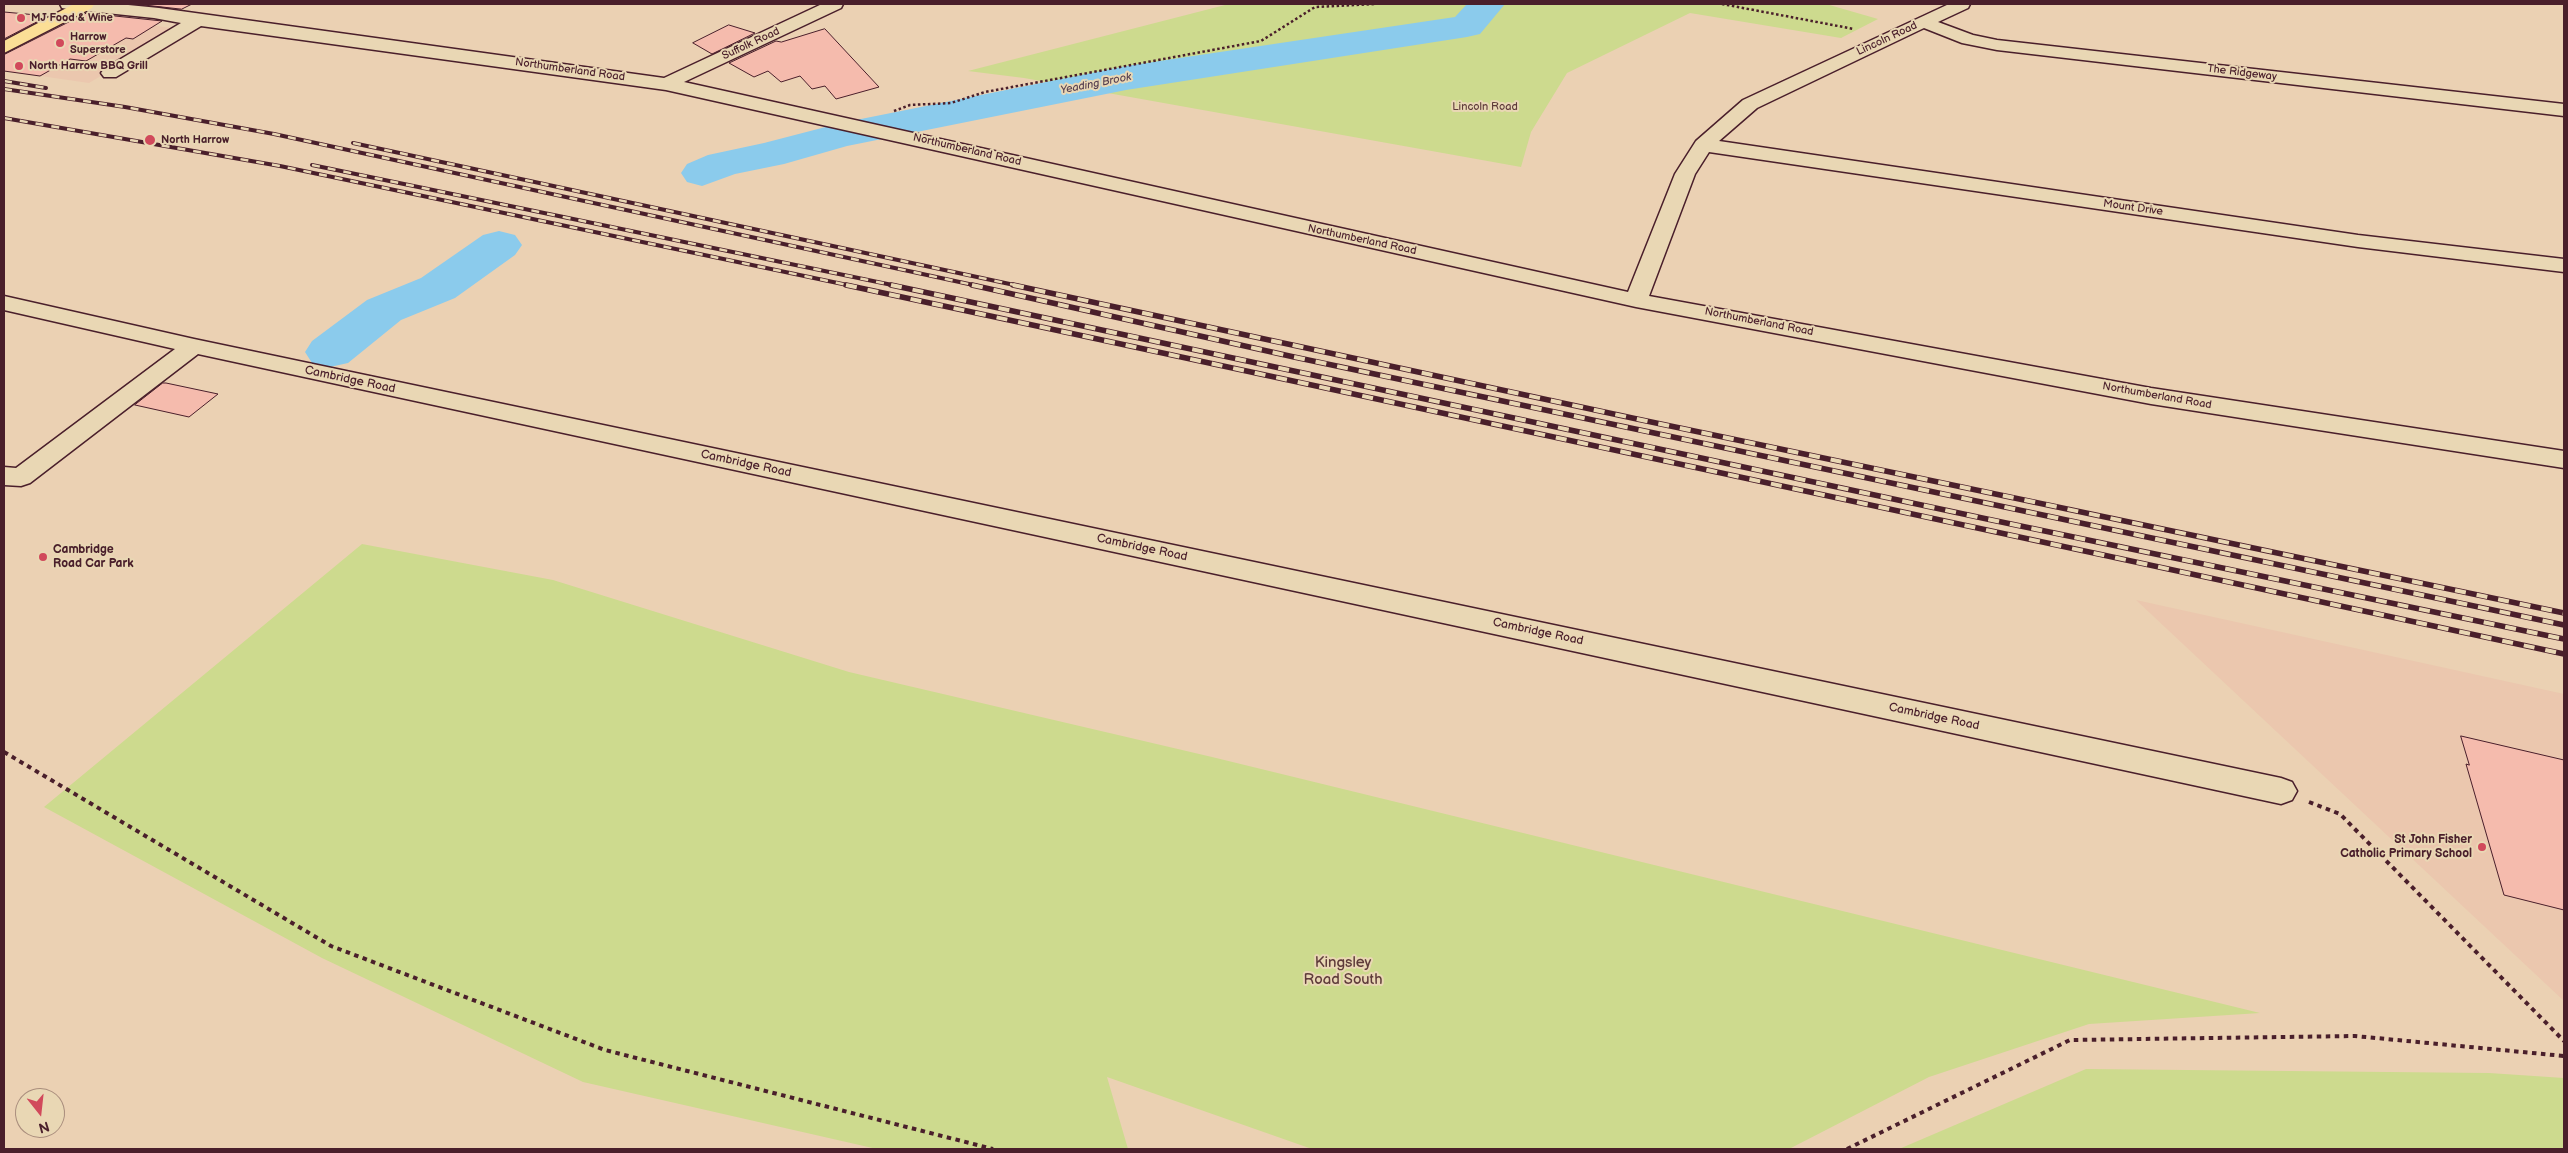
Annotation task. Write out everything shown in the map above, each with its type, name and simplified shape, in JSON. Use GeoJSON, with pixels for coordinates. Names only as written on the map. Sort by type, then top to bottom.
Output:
{"type":"FeatureCollection","features":[{"type":"Feature","properties":{"kind":"main road"},"geometry":{"type":"LineString","coordinates":[[4,48],[84,5]]}},
{"type":"Feature","properties":{"kind":"street","name":"Suffolk Road"},"geometry":{"type":"LineString","coordinates":[[666,84],[835,4]]}},
{"type":"Feature","properties":{"kind":"street","name":"Lincoln Road"},"geometry":{"type":"LineString","coordinates":[[1636,300],[1684,174],[1703,145],[1750,104],[1962,4]]}},
{"type":"Feature","properties":{"kind":"street","name":"Northumberland Road"},"geometry":{"type":"LineString","coordinates":[[84,5],[102,10],[153,17],[162,15],[666,84],[845,122],[893,122],[1636,300],[2151,396],[2564,460]]}},
{"type":"Feature","properties":{"kind":"street"},"geometry":{"type":"LineString","coordinates":[[110,72],[198,20]]}},
{"type":"Feature","properties":{"kind":"street","name":"The Ridgeway"},"geometry":{"type":"LineString","coordinates":[[1922,22],[1968,40],[1997,45],[2564,110]]}},
{"type":"Feature","properties":{"kind":"street","name":"Mount Drive"},"geometry":{"type":"LineString","coordinates":[[1703,145],[2348,239],[2564,266]]}},
{"type":"Feature","properties":{"kind":"street","name":"Cambridge Road"},"geometry":{"type":"LineString","coordinates":[[4,303],[194,346],[2281,791]]}},
{"type":"Feature","properties":{"kind":"street"},"geometry":{"type":"LineString","coordinates":[[4,476],[21,477],[194,346]]}},
{"type":"Feature","properties":{"kind":"path"},"geometry":{"type":"LineString","coordinates":[[893,122],[910,105],[951,104],[985,92],[1261,41],[1315,8],[1376,4]]}},
{"type":"Feature","properties":{"kind":"path"},"geometry":{"type":"LineString","coordinates":[[1722,4],[1892,36]]}},
{"type":"Feature","properties":{"kind":"path"},"geometry":{"type":"LineString","coordinates":[[4,752],[331,946],[605,1050],[993,1149]]}},
{"type":"Feature","properties":{"kind":"path"},"geometry":{"type":"LineString","coordinates":[[2281,791],[2340,814],[2564,1041]]}},
{"type":"Feature","properties":{"kind":"path"},"geometry":{"type":"LineString","coordinates":[[1847,1149],[2070,1040],[2355,1036],[2564,1056]]}},
{"type":"Feature","properties":{"kind":"shaded area"},"geometry":{"type":"Polygon","coordinates":[[[101,19],[180,29],[89,83],[6,71],[101,19]]]}},
{"type":"Feature","properties":{"kind":"shaded area","name":"St John Fisher Catholic Primary School"},"geometry":{"type":"Polygon","coordinates":[[[2136,600],[2564,694],[2564,1001],[2136,600]]]}},
{"type":"Feature","properties":{"kind":"green space"},"geometry":{"type":"Polygon","coordinates":[[[1229,4],[1826,4],[1878,19],[1841,38],[1690,13],[1567,73],[1531,132],[1521,167],[1024,78],[968,71],[1229,4]]]}},
{"type":"Feature","properties":{"kind":"green space","name":"Kingsley Road South"},"geometry":{"type":"Polygon","coordinates":[[[362,544],[553,580],[849,672],[1212,757],[2260,1013],[2089,1024],[1929,1077],[1789,1149],[1312,1149],[1107,1077],[1128,1149],[877,1149],[583,1082],[322,958],[44,807],[362,544]]]}},
{"type":"Feature","properties":{"kind":"green space"},"geometry":{"type":"Polygon","coordinates":[[[2086,1069],[2489,1073],[2564,1078],[2564,1149],[1899,1149],[2086,1069]]]}},
{"type":"Feature","properties":{"kind":"building"},"geometry":{"type":"Polygon","coordinates":[[[135,4],[192,4],[182,9],[135,4]]]}},
{"type":"Feature","properties":{"kind":"building"},"geometry":{"type":"Polygon","coordinates":[[[4,12],[48,16],[4,39],[4,12]]]}},
{"type":"Feature","properties":{"kind":"building"},"geometry":{"type":"Polygon","coordinates":[[[87,13],[162,21],[133,39],[126,38],[86,61],[70,59],[40,76],[4,71],[4,55],[87,13]]]}},
{"type":"Feature","properties":{"kind":"building"},"geometry":{"type":"Polygon","coordinates":[[[729,25],[755,33],[712,54],[693,43],[729,25]]]}},
{"type":"Feature","properties":{"kind":"building"},"geometry":{"type":"Polygon","coordinates":[[[825,29],[879,87],[836,99],[825,86],[812,89],[800,76],[781,82],[768,71],[754,77],[729,63],[776,41],[781,42],[825,29]]]}},
{"type":"Feature","properties":{"kind":"building"},"geometry":{"type":"Polygon","coordinates":[[[163,383],[218,394],[189,417],[135,405],[163,383]]]}},
{"type":"Feature","properties":{"kind":"building","name":"St John Fisher Catholic Primary School"},"geometry":{"type":"Polygon","coordinates":[[[2461,736],[2564,760],[2564,910],[2504,895],[2466,764],[2469,765],[2461,736]]]}},
{"type":"Feature","properties":{"kind":"waterway","name":"Yeading Brook"},"geometry":{"type":"LineString","coordinates":[[702,173],[723,164],[769,155],[841,135],[1126,78],[1467,26],[1487,4]]}},
{"type":"Feature","properties":{"kind":"waterway","name":"Yeading Brook"},"geometry":{"type":"LineString","coordinates":[[330,352],[384,310],[438,288],[499,245]]}},
{"type":"Feature","properties":{"kind":"railway"},"geometry":{"type":"LineString","coordinates":[[4,81],[46,88]]}},
{"type":"Feature","properties":{"kind":"railway"},"geometry":{"type":"LineString","coordinates":[[4,89],[125,107],[274,134],[978,286]]}},
{"type":"Feature","properties":{"kind":"railway"},"geometry":{"type":"LineString","coordinates":[[4,118],[280,166],[852,286]]}},
{"type":"Feature","properties":{"kind":"railway"},"geometry":{"type":"LineString","coordinates":[[353,143],[1019,286]]}},
{"type":"Feature","properties":{"kind":"railway"},"geometry":{"type":"LineString","coordinates":[[312,165],[897,286]]}},
{"type":"Feature","properties":{"kind":"railway"},"geometry":{"type":"LineString","coordinates":[[846,285],[2564,654]]}},
{"type":"Feature","properties":{"kind":"railway"},"geometry":{"type":"LineString","coordinates":[[891,285],[1987,519],[2564,639]]}},
{"type":"Feature","properties":{"kind":"railway"},"geometry":{"type":"LineString","coordinates":[[972,285],[1294,357],[2564,625]]}},
{"type":"Feature","properties":{"kind":"railway"},"geometry":{"type":"LineString","coordinates":[[1013,285],[1637,419],[2564,613]]}},
{"type":"Feature","properties":{"kind":"place","name":"MJ Food & Wine"},"geometry":{"type":"Point","coordinates":[21,18]}},
{"type":"Feature","properties":{"kind":"place","name":"Harrow Superstore"},"geometry":{"type":"Point","coordinates":[60,43]}},
{"type":"Feature","properties":{"kind":"place","name":"North Harrow BBQ Grill"},"geometry":{"type":"Point","coordinates":[19,66]}},
{"type":"Feature","properties":{"kind":"place","name":"North Harrow"},"geometry":{"type":"Point","coordinates":[150,140]}},
{"type":"Feature","properties":{"kind":"place","name":"Cambridge Road Car Park"},"geometry":{"type":"Point","coordinates":[43,557]}},
{"type":"Feature","properties":{"kind":"place","name":"St John Fisher Catholic Primary School"},"geometry":{"type":"Point","coordinates":[2482,847]}}]}
